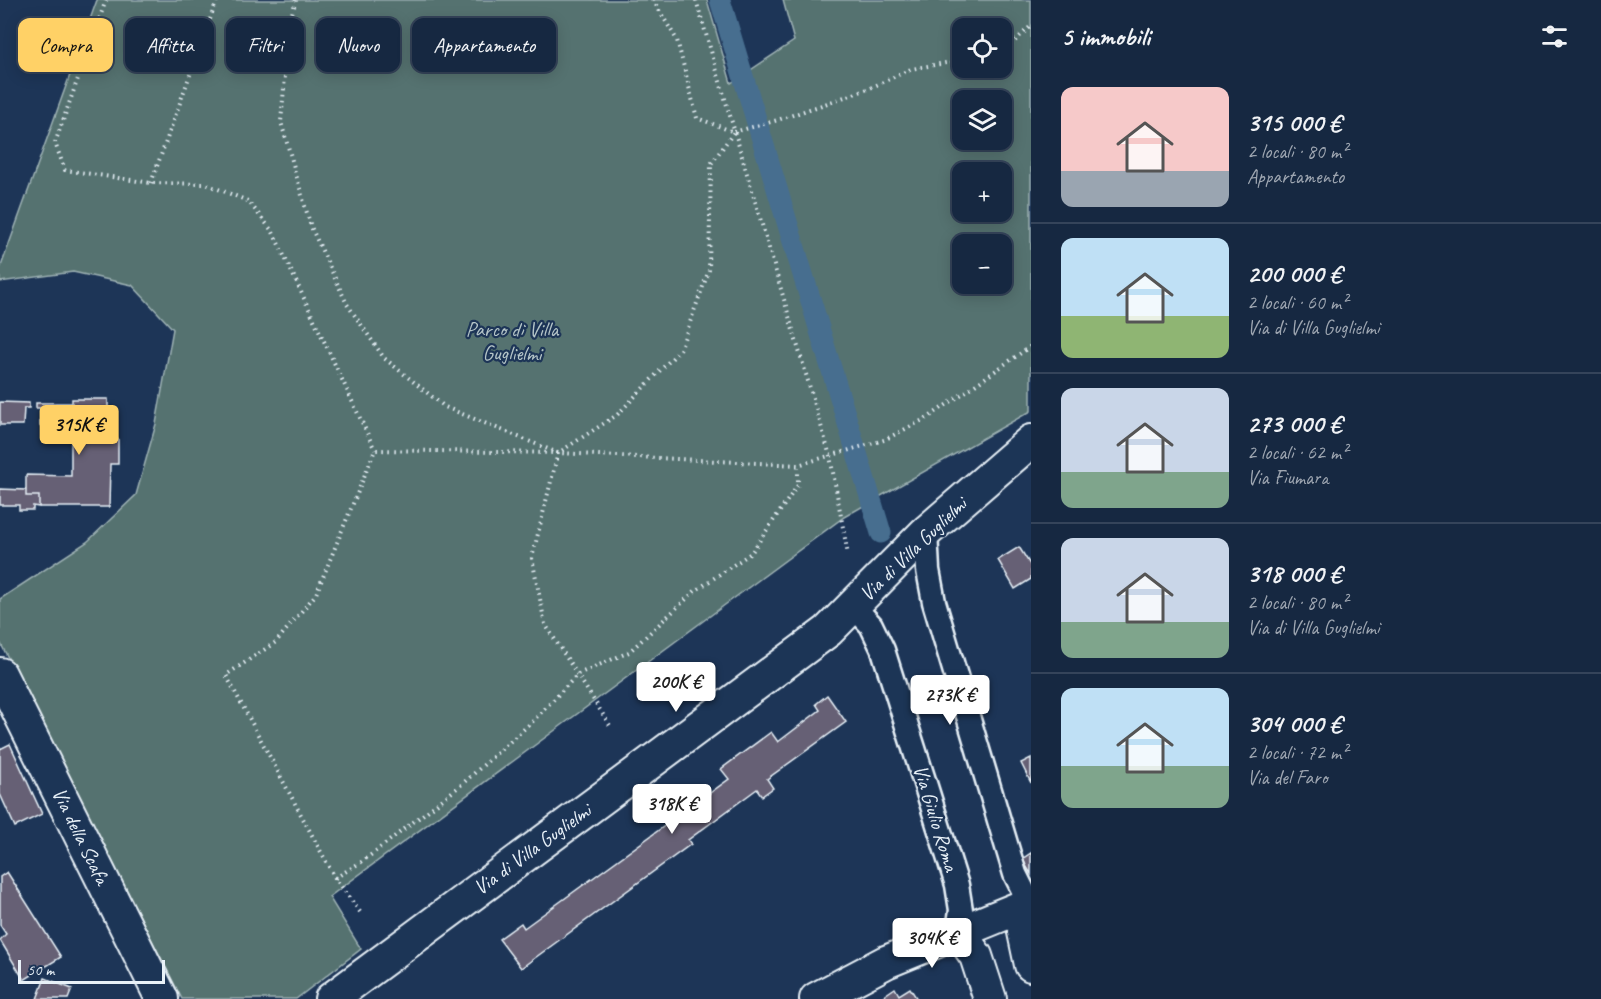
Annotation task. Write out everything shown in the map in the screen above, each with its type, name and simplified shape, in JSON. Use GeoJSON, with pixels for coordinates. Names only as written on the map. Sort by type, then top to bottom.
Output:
{"type":"FeatureCollection","features":[{"type":"Feature","properties":{"kind":"street","name":"Via di Villa Guglielmi"},"geometry":{"type":"LineString","coordinates":[[331,999],[828,631],[926,532],[1031,441]]}},
{"type":"Feature","properties":{"kind":"street"},"geometry":{"type":"LineString","coordinates":[[926,532],[927,570],[934,602],[1017,878],[1030,904],[1024,932],[1031,965]]}},
{"type":"Feature","properties":{"kind":"street","name":"Via Giulio Roma"},"geometry":{"type":"LineString","coordinates":[[854,607],[874,631],[886,661],[957,885],[961,910],[958,931]]}},
{"type":"Feature","properties":{"kind":"street","name":"Via della Scafa"},"geometry":{"type":"LineString","coordinates":[[0,674],[162,999]]}},
{"type":"Feature","properties":{"kind":"street"},"geometry":{"type":"LineString","coordinates":[[816,999],[880,964],[1030,904]]}},
{"type":"Feature","properties":{"kind":"street"},"geometry":{"type":"LineString","coordinates":[[958,931],[976,956],[990,999]]}},
{"type":"Feature","properties":{"kind":"path"},"geometry":{"type":"LineString","coordinates":[[106,0],[55,144],[65,170],[151,183],[206,184],[248,201],[273,232],[375,450],[316,594],[276,642],[226,675],[335,878],[360,912]]}},
{"type":"Feature","properties":{"kind":"path"},"geometry":{"type":"LineString","coordinates":[[151,183],[217,0]]}},
{"type":"Feature","properties":{"kind":"path"},"geometry":{"type":"LineString","coordinates":[[296,0],[290,20],[281,122],[311,227],[347,304],[384,358],[446,407],[558,453]]}},
{"type":"Feature","properties":{"kind":"path"},"geometry":{"type":"LineString","coordinates":[[653,0],[676,40],[697,118],[734,132],[778,120],[868,89],[911,69],[952,62]]}},
{"type":"Feature","properties":{"kind":"path"},"geometry":{"type":"LineString","coordinates":[[696,0],[830,456],[848,555]]}},
{"type":"Feature","properties":{"kind":"path"},"geometry":{"type":"LineString","coordinates":[[1012,44],[1031,26]]}},
{"type":"Feature","properties":{"kind":"path"},"geometry":{"type":"LineString","coordinates":[[611,727],[544,624],[532,558],[558,453],[617,415],[680,350],[709,270],[711,164],[734,132]]}},
{"type":"Feature","properties":{"kind":"path"},"geometry":{"type":"LineString","coordinates":[[375,450],[558,453],[798,465],[884,440],[928,417],[1031,346]]}},
{"type":"Feature","properties":{"kind":"path"},"geometry":{"type":"LineString","coordinates":[[335,878],[363,861],[461,785],[533,721],[578,674],[629,651],[695,591],[751,553],[798,485],[798,465]]}},
{"type":"Feature","properties":{"kind":"green space","name":"Parco di Villa Guglielmi"},"geometry":{"type":"Polygon","coordinates":[[[97,0],[707,0],[731,83],[794,41],[783,0],[1031,0],[1031,411],[844,517],[329,897],[361,949],[296,999],[182,999],[0,642],[0,599],[87,542],[136,495],[156,424],[173,329],[132,285],[73,272],[0,282],[0,269],[71,72],[113,72],[113,18],[91,18],[97,0]]]}},
{"type":"Feature","properties":{"kind":"building"},"geometry":{"type":"Polygon","coordinates":[[[72,399],[108,399],[108,439],[118,439],[118,464],[110,464],[109,507],[39,507],[39,496],[26,496],[26,475],[71,476],[71,426],[40,426],[40,408],[36,408],[36,403],[72,403],[72,399]]]}},
{"type":"Feature","properties":{"kind":"building"},"geometry":{"type":"Polygon","coordinates":[[[0,402],[29,403],[29,408],[24,408],[23,425],[0,425],[0,402]]]}},
{"type":"Feature","properties":{"kind":"building"},"geometry":{"type":"Polygon","coordinates":[[[0,489],[26,490],[26,496],[39,496],[39,507],[33,506],[33,510],[19,510],[19,505],[0,505],[0,489]]]}},
{"type":"Feature","properties":{"kind":"building"},"geometry":{"type":"Polygon","coordinates":[[[1019,547],[1031,566],[1031,579],[1015,589],[998,560],[1019,547]]]}},
{"type":"Feature","properties":{"kind":"building"},"geometry":{"type":"Polygon","coordinates":[[[827,695],[846,722],[767,779],[773,788],[762,796],[757,789],[688,840],[691,844],[521,968],[499,939],[521,923],[524,928],[729,779],[721,769],[771,732],[778,742],[820,710],[816,704],[827,695]]]}},
{"type":"Feature","properties":{"kind":"building"},"geometry":{"type":"Polygon","coordinates":[[[10,744],[42,814],[15,827],[0,794],[0,749],[10,744]]]}},
{"type":"Feature","properties":{"kind":"building"},"geometry":{"type":"Polygon","coordinates":[[[1031,758],[1031,783],[1021,763],[1031,758]]]}},
{"type":"Feature","properties":{"kind":"building"},"geometry":{"type":"Polygon","coordinates":[[[1031,853],[1031,874],[1022,859],[1031,853]]]}},
{"type":"Feature","properties":{"kind":"building"},"geometry":{"type":"Polygon","coordinates":[[[7,872],[61,957],[24,980],[0,940],[6,934],[0,925],[0,877],[7,872]]]}},
{"type":"Feature","properties":{"kind":"building"},"geometry":{"type":"Polygon","coordinates":[[[45,978],[72,989],[68,999],[37,999],[45,978]]]}},
{"type":"Feature","properties":{"kind":"building"},"geometry":{"type":"Polygon","coordinates":[[[895,988],[899,995],[910,988],[917,999],[879,999],[895,988]]]}},
{"type":"Feature","properties":{"kind":"waterway"},"geometry":{"type":"LineString","coordinates":[[720,0],[881,533]]}}]}
